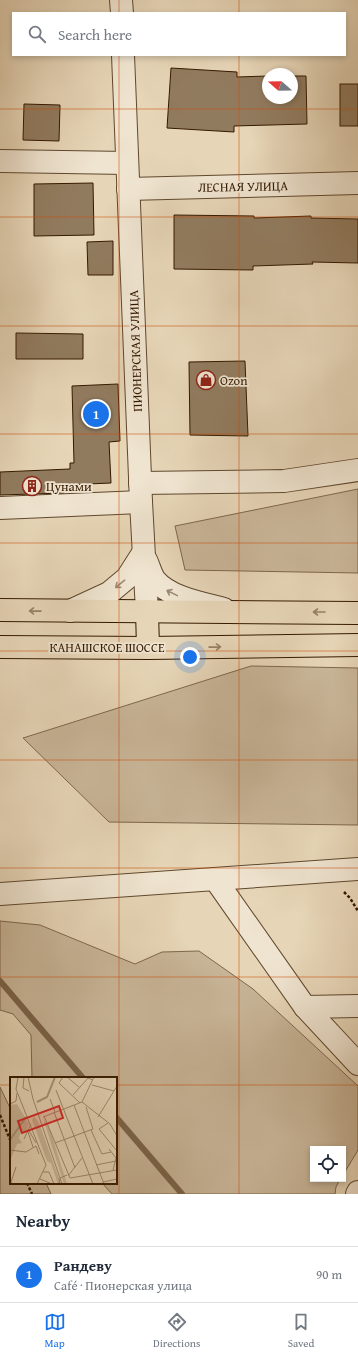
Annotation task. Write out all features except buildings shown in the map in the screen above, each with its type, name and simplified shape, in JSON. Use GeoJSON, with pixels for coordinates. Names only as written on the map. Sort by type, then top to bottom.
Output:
{"type":"FeatureCollection","features":[{"type":"Feature","properties":{"kind":"main road"},"geometry":{"type":"LineString","coordinates":[[0,610],[358,613]]}},
{"type":"Feature","properties":{"kind":"main road","name":"ПИОНЕРСКАЯ УЛИЦА"},"geometry":{"type":"LineString","coordinates":[[147,611],[148,648]]}},
{"type":"Feature","properties":{"kind":"main road","name":"КАНАШСКОЕ ШОССЕ"},"geometry":{"type":"LineString","coordinates":[[0,647],[148,648],[358,645]]}},
{"type":"Feature","properties":{"kind":"street"},"geometry":{"type":"LineString","coordinates":[[121,0],[122,12]]}},
{"type":"Feature","properties":{"kind":"street","name":"ПИОНЕРСКАЯ УЛИЦА"},"geometry":{"type":"LineString","coordinates":[[123,56],[140,492],[147,611]]}},
{"type":"Feature","properties":{"kind":"street"},"geometry":{"type":"LineString","coordinates":[[0,161],[127,163]]}},
{"type":"Feature","properties":{"kind":"street","name":"ЛЕСНАЯ УЛИЦА"},"geometry":{"type":"LineString","coordinates":[[128,189],[358,183]]}},
{"type":"Feature","properties":{"kind":"street"},"geometry":{"type":"LineString","coordinates":[[0,508],[140,492],[284,481],[358,470]]}},
{"type":"Feature","properties":{"kind":"street"},"geometry":{"type":"LineString","coordinates":[[70,611],[109,593],[127,578],[143,553]]}},
{"type":"Feature","properties":{"kind":"street"},"geometry":{"type":"LineString","coordinates":[[143,553],[154,579],[164,589],[178,596],[236,612]]}},
{"type":"Feature","properties":{"kind":"street"},"geometry":{"type":"LineString","coordinates":[[0,894],[358,869]]}},
{"type":"Feature","properties":{"kind":"street"},"geometry":{"type":"LineString","coordinates":[[214,880],[305,1007],[358,1064]]}},
{"type":"Feature","properties":{"kind":"street"},"geometry":{"type":"LineString","coordinates":[[305,1007],[358,1006]]}},
{"type":"Feature","properties":{"kind":"path"},"geometry":{"type":"LineString","coordinates":[[0,1115],[10,1140]]}},
{"type":"Feature","properties":{"kind":"path"},"geometry":{"type":"LineString","coordinates":[[27,1184],[32,1194]]}},
{"type":"Feature","properties":{"kind":"shaded area"},"geometry":{"type":"Polygon","coordinates":[[[358,489],[358,573],[185,570],[175,526],[358,489]]]}},
{"type":"Feature","properties":{"kind":"shaded area"},"geometry":{"type":"Polygon","coordinates":[[[251,666],[358,668],[358,825],[109,822],[23,738],[251,666]]]}},
{"type":"Feature","properties":{"kind":"shaded area"},"geometry":{"type":"Polygon","coordinates":[[[0,921],[40,925],[135,964],[162,952],[199,951],[253,989],[358,1086],[358,1150],[346,1170],[346,1146],[310,1146],[310,1182],[338,1182],[335,1194],[112,1194],[103,1184],[117,1184],[117,1077],[32,1077],[31,1035],[13,1014],[0,1010],[0,921]]]}},
{"type":"Feature","properties":{"kind":"shaded area"},"geometry":{"type":"Polygon","coordinates":[[[0,1087],[10,1108],[10,1184],[46,1184],[51,1194],[0,1194],[0,1087]]]}},
{"type":"Feature","properties":{"kind":"waterway"},"geometry":{"type":"LineString","coordinates":[[0,981],[82,1077]]}},
{"type":"Feature","properties":{"kind":"waterway"},"geometry":{"type":"LineString","coordinates":[[117,1118],[182,1194]]}},
{"type":"Feature","properties":{"kind":"place","name":"Ozon"},"geometry":{"type":"Point","coordinates":[206,380]}},
{"type":"Feature","properties":{"kind":"place","name":"Рандеву"},"geometry":{"type":"Point","coordinates":[96,414]}},
{"type":"Feature","properties":{"kind":"place","name":"Цунами"},"geometry":{"type":"Point","coordinates":[32,486]}}]}
